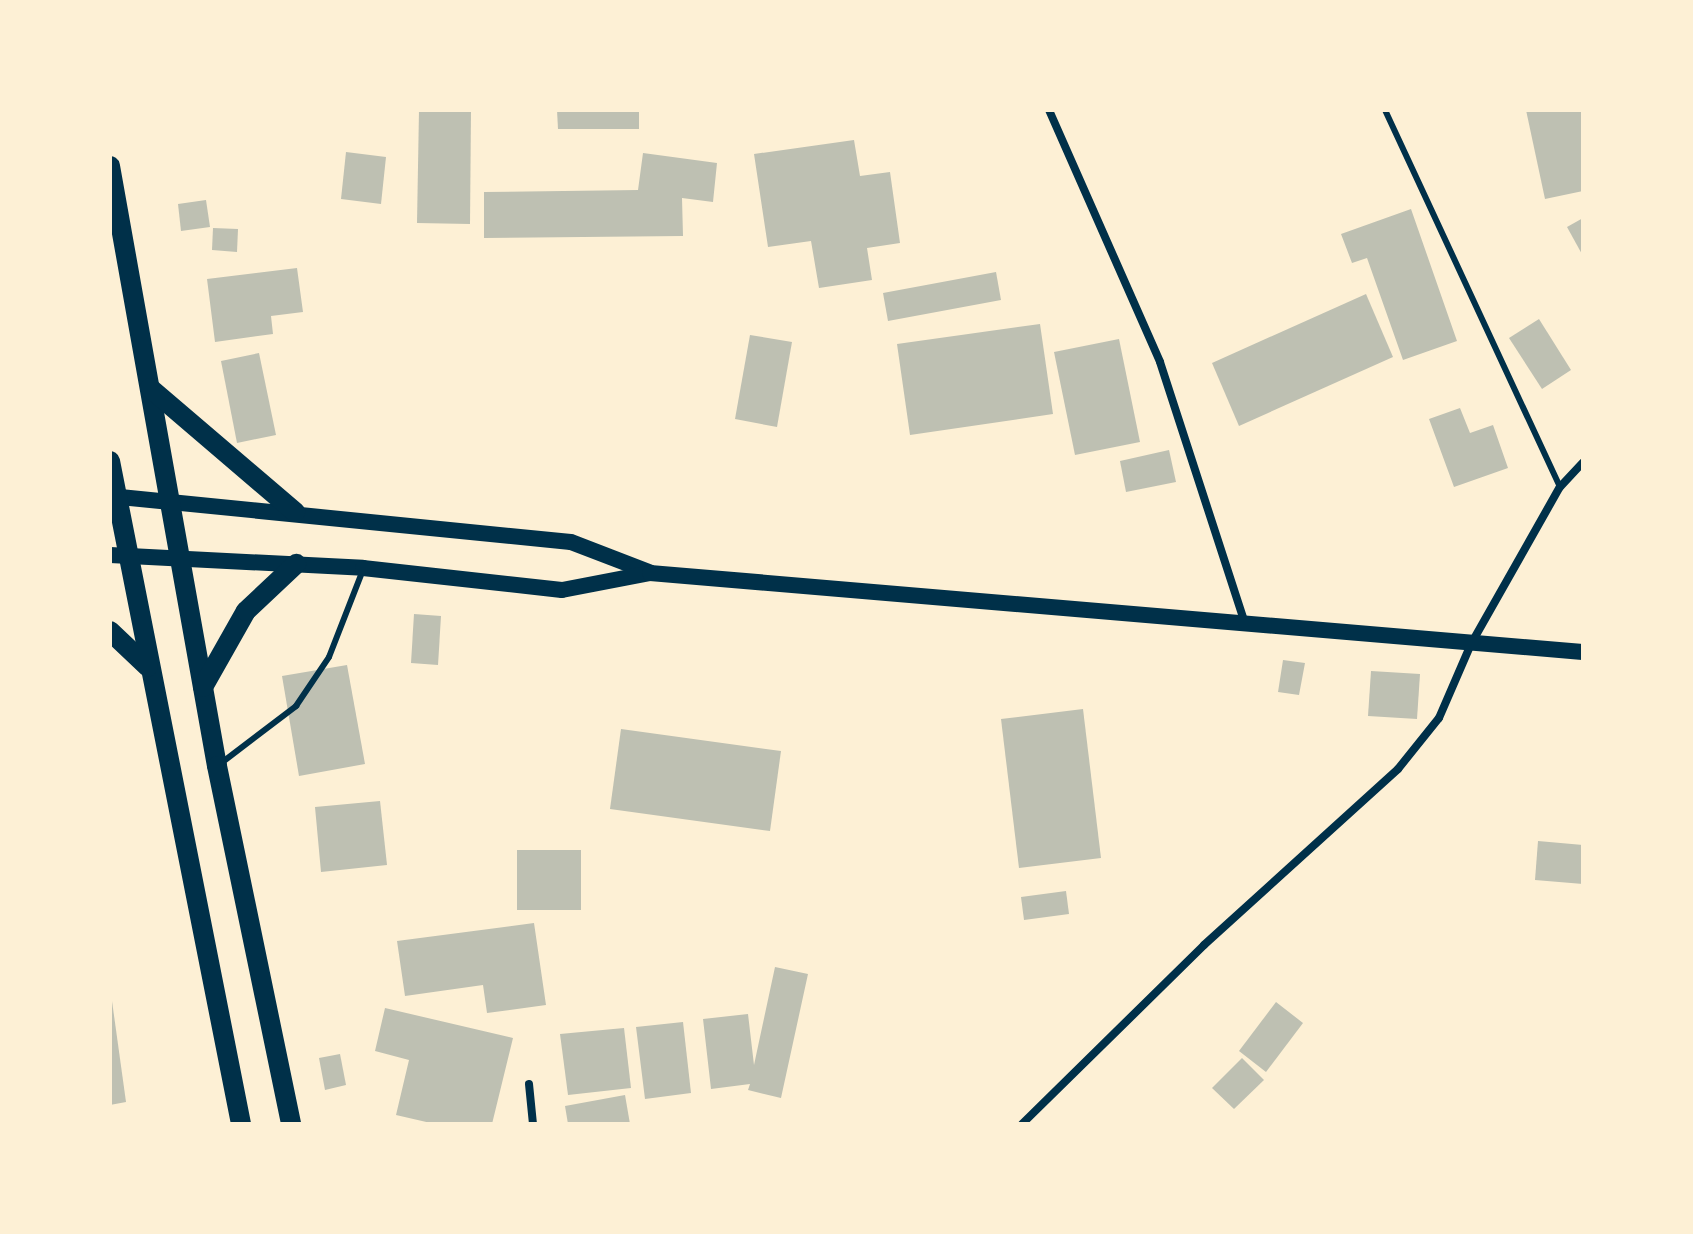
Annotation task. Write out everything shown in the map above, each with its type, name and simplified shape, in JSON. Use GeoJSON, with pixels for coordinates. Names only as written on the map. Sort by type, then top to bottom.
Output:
{"type":"FeatureCollection","features":[{"type":"Feature","properties":{"kind":"main road"},"geometry":{"type":"LineString","coordinates":[[110,166],[217,766],[291,1124]]}},
{"type":"Feature","properties":{"kind":"main road"},"geometry":{"type":"LineString","coordinates":[[150,388],[295,512]]}},
{"type":"Feature","properties":{"kind":"main road"},"geometry":{"type":"LineString","coordinates":[[110,461],[119,555],[148,667],[241,1124]]}},
{"type":"Feature","properties":{"kind":"main road"},"geometry":{"type":"LineString","coordinates":[[113,496],[571,542],[650,573]]}},
{"type":"Feature","properties":{"kind":"main road"},"geometry":{"type":"LineString","coordinates":[[119,555],[363,568],[562,590],[650,573],[1583,652]]}},
{"type":"Feature","properties":{"kind":"main road"},"geometry":{"type":"LineString","coordinates":[[203,687],[246,611],[296,564]]}},
{"type":"Feature","properties":{"kind":"main road"},"geometry":{"type":"LineString","coordinates":[[110,631],[148,667]]}},
{"type":"Feature","properties":{"kind":"street"},"geometry":{"type":"LineString","coordinates":[[1049,110],[1160,362],[1245,623]]}},
{"type":"Feature","properties":{"kind":"street"},"geometry":{"type":"LineString","coordinates":[[1022,1124],[1204,945],[1398,769],[1439,718],[1471,644],[1560,487],[1583,462]]}},
{"type":"Feature","properties":{"kind":"street"},"geometry":{"type":"LineString","coordinates":[[529,1084],[533,1124]]}},
{"type":"Feature","properties":{"kind":"lane"},"geometry":{"type":"LineString","coordinates":[[1385,110],[1560,487]]}},
{"type":"Feature","properties":{"kind":"lane"},"geometry":{"type":"LineString","coordinates":[[217,766],[296,706],[329,657],[363,568]]}},
{"type":"Feature","properties":{"kind":"building"},"geometry":{"type":"Polygon","coordinates":[[[419,110],[471,110],[470,224],[417,223],[419,110]]]}},
{"type":"Feature","properties":{"kind":"building"},"geometry":{"type":"Polygon","coordinates":[[[557,110],[639,110],[639,129],[558,129],[557,110]]]}},
{"type":"Feature","properties":{"kind":"building"},"geometry":{"type":"Polygon","coordinates":[[[1526,110],[1583,110],[1583,191],[1545,199],[1526,110]]]}},
{"type":"Feature","properties":{"kind":"building"},"geometry":{"type":"Polygon","coordinates":[[[854,140],[860,176],[890,172],[900,243],[867,248],[872,280],[819,288],[811,241],[768,247],[754,154],[854,140]]]}},
{"type":"Feature","properties":{"kind":"building"},"geometry":{"type":"Polygon","coordinates":[[[346,152],[386,157],[381,204],[341,199],[346,152]]]}},
{"type":"Feature","properties":{"kind":"building"},"geometry":{"type":"Polygon","coordinates":[[[643,153],[717,163],[713,202],[682,198],[683,236],[484,238],[484,192],[638,190],[643,153]]]}},
{"type":"Feature","properties":{"kind":"building"},"geometry":{"type":"Polygon","coordinates":[[[206,200],[210,227],[181,231],[178,204],[206,200]]]}},
{"type":"Feature","properties":{"kind":"building"},"geometry":{"type":"Polygon","coordinates":[[[1411,209],[1457,341],[1403,360],[1367,258],[1352,263],[1341,234],[1411,209]]]}},
{"type":"Feature","properties":{"kind":"building"},"geometry":{"type":"Polygon","coordinates":[[[1583,218],[1583,256],[1567,227],[1583,218]]]}},
{"type":"Feature","properties":{"kind":"building"},"geometry":{"type":"Polygon","coordinates":[[[213,228],[238,229],[237,252],[212,250],[213,228]]]}},
{"type":"Feature","properties":{"kind":"building"},"geometry":{"type":"Polygon","coordinates":[[[297,268],[303,312],[271,316],[273,334],[215,342],[207,279],[297,268]]]}},
{"type":"Feature","properties":{"kind":"building"},"geometry":{"type":"Polygon","coordinates":[[[996,272],[1001,300],[888,321],[883,293],[996,272]]]}},
{"type":"Feature","properties":{"kind":"building"},"geometry":{"type":"Polygon","coordinates":[[[1366,294],[1393,357],[1239,426],[1212,363],[1366,294]]]}},
{"type":"Feature","properties":{"kind":"building"},"geometry":{"type":"Polygon","coordinates":[[[1539,319],[1571,370],[1542,389],[1509,338],[1539,319]]]}},
{"type":"Feature","properties":{"kind":"building"},"geometry":{"type":"Polygon","coordinates":[[[1040,324],[1053,414],[910,435],[897,344],[1040,324]]]}},
{"type":"Feature","properties":{"kind":"building"},"geometry":{"type":"Polygon","coordinates":[[[750,335],[792,342],[777,427],[735,419],[750,335]]]}},
{"type":"Feature","properties":{"kind":"building"},"geometry":{"type":"Polygon","coordinates":[[[1119,339],[1140,442],[1075,455],[1054,352],[1119,339]]]}},
{"type":"Feature","properties":{"kind":"building"},"geometry":{"type":"Polygon","coordinates":[[[259,353],[276,435],[237,443],[221,361],[259,353]]]}},
{"type":"Feature","properties":{"kind":"building"},"geometry":{"type":"Polygon","coordinates":[[[1460,408],[1470,433],[1493,425],[1508,468],[1454,487],[1429,419],[1460,408]]]}},
{"type":"Feature","properties":{"kind":"building"},"geometry":{"type":"Polygon","coordinates":[[[1169,450],[1176,482],[1126,492],[1120,461],[1169,450]]]}},
{"type":"Feature","properties":{"kind":"building"},"geometry":{"type":"Polygon","coordinates":[[[414,614],[441,616],[438,665],[411,663],[414,614]]]}},
{"type":"Feature","properties":{"kind":"building"},"geometry":{"type":"Polygon","coordinates":[[[1283,660],[1305,663],[1299,695],[1278,692],[1283,660]]]}},
{"type":"Feature","properties":{"kind":"building"},"geometry":{"type":"Polygon","coordinates":[[[347,665],[365,764],[299,776],[282,676],[347,665]]]}},
{"type":"Feature","properties":{"kind":"building"},"geometry":{"type":"Polygon","coordinates":[[[1371,671],[1420,674],[1417,719],[1368,716],[1371,671]]]}},
{"type":"Feature","properties":{"kind":"building"},"geometry":{"type":"Polygon","coordinates":[[[1083,709],[1101,858],[1019,868],[1001,719],[1083,709]]]}},
{"type":"Feature","properties":{"kind":"building"},"geometry":{"type":"Polygon","coordinates":[[[621,729],[781,751],[770,831],[610,809],[621,729]]]}},
{"type":"Feature","properties":{"kind":"building"},"geometry":{"type":"Polygon","coordinates":[[[380,801],[387,865],[321,872],[315,807],[380,801]]]}},
{"type":"Feature","properties":{"kind":"building"},"geometry":{"type":"Polygon","coordinates":[[[1538,841],[1583,845],[1583,884],[1535,880],[1538,841]]]}},
{"type":"Feature","properties":{"kind":"building"},"geometry":{"type":"Polygon","coordinates":[[[517,850],[581,850],[581,910],[517,910],[517,850]]]}},
{"type":"Feature","properties":{"kind":"building"},"geometry":{"type":"Polygon","coordinates":[[[1066,891],[1069,914],[1024,920],[1021,897],[1066,891]]]}},
{"type":"Feature","properties":{"kind":"building"},"geometry":{"type":"Polygon","coordinates":[[[534,923],[546,1005],[487,1013],[483,985],[405,996],[397,941],[534,923]]]}},
{"type":"Feature","properties":{"kind":"building"},"geometry":{"type":"Polygon","coordinates":[[[775,967],[808,974],[781,1098],[748,1090],[750,1084],[711,1089],[703,1019],[748,1014],[754,1065],[775,967]]]}},
{"type":"Feature","properties":{"kind":"building"},"geometry":{"type":"Polygon","coordinates":[[[110,1002],[126,1102],[110,1105],[110,1002]]]}},
{"type":"Feature","properties":{"kind":"building"},"geometry":{"type":"Polygon","coordinates":[[[1276,1002],[1303,1023],[1266,1072],[1239,1051],[1276,1002]]]}},
{"type":"Feature","properties":{"kind":"building"},"geometry":{"type":"Polygon","coordinates":[[[385,1008],[513,1038],[492,1124],[435,1124],[396,1115],[409,1060],[375,1051],[385,1008]]]}},
{"type":"Feature","properties":{"kind":"building"},"geometry":{"type":"Polygon","coordinates":[[[683,1022],[691,1093],[645,1099],[636,1027],[683,1022]]]}},
{"type":"Feature","properties":{"kind":"building"},"geometry":{"type":"Polygon","coordinates":[[[624,1028],[631,1088],[568,1095],[560,1034],[624,1028]]]}},
{"type":"Feature","properties":{"kind":"building"},"geometry":{"type":"Polygon","coordinates":[[[340,1054],[346,1085],[325,1090],[319,1058],[340,1054]]]}},
{"type":"Feature","properties":{"kind":"building"},"geometry":{"type":"Polygon","coordinates":[[[1242,1058],[1264,1080],[1234,1109],[1212,1088],[1242,1058]]]}},
{"type":"Feature","properties":{"kind":"building"},"geometry":{"type":"Polygon","coordinates":[[[625,1095],[630,1124],[568,1124],[565,1106],[625,1095]]]}}]}
